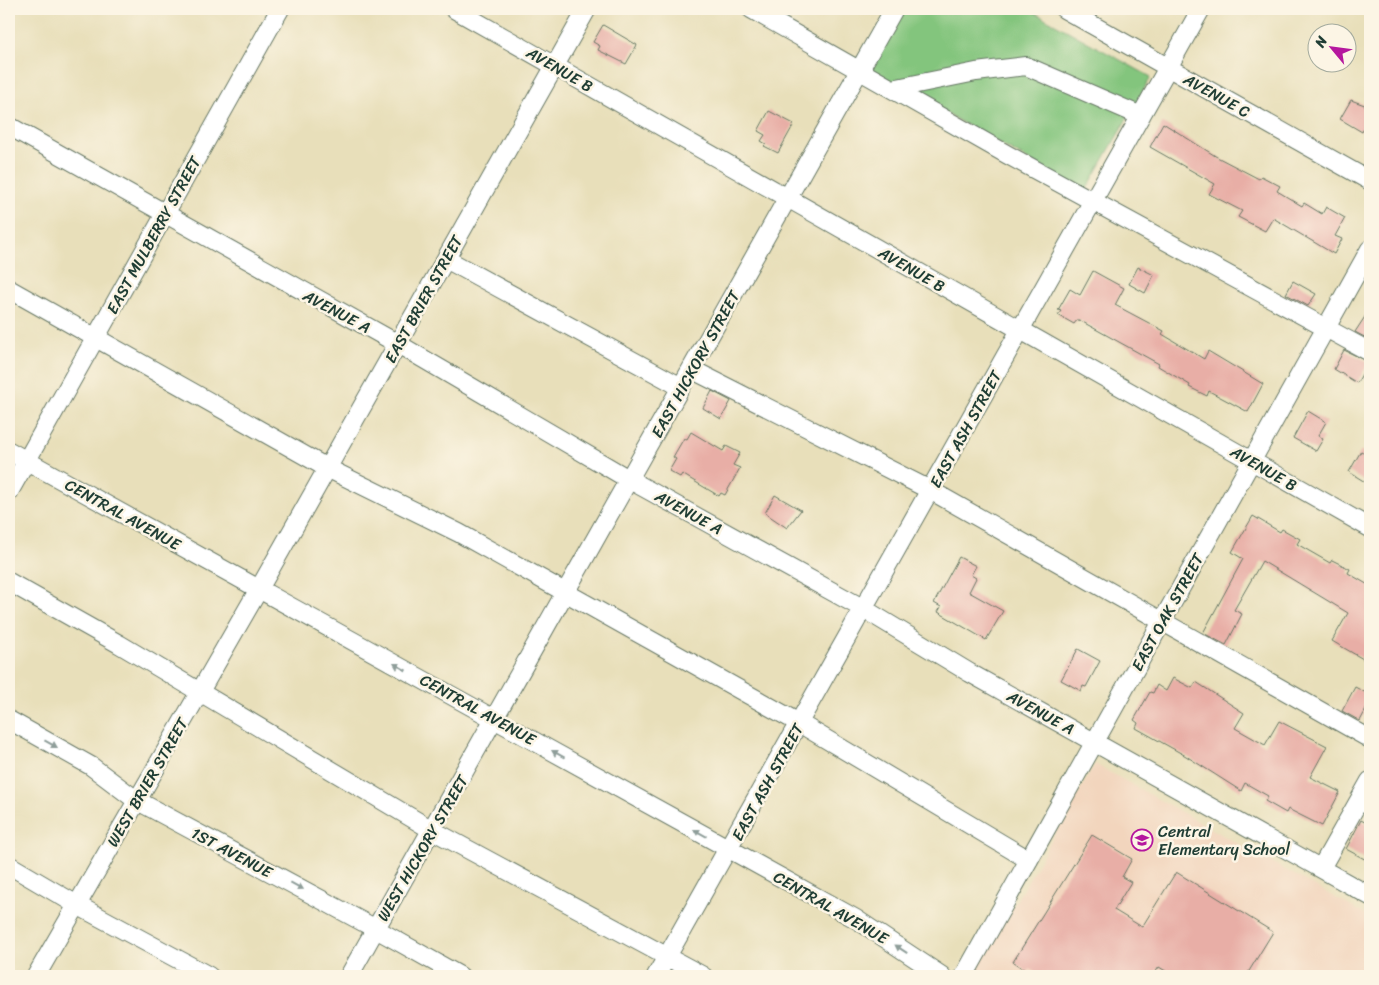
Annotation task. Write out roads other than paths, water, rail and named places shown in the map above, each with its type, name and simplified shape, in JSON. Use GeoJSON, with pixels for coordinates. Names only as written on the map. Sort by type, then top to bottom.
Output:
{"type":"FeatureCollection","features":[{"type":"Feature","properties":{"kind":"street","name":"EAST MULBERRY STREET"},"geometry":{"type":"LineString","coordinates":[[9,492],[280,9]]}},
{"type":"Feature","properties":{"kind":"street","name":"AVENUE B"},"geometry":{"type":"LineString","coordinates":[[454,9],[1370,528]]}},
{"type":"Feature","properties":{"kind":"street"},"geometry":{"type":"LineString","coordinates":[[751,9],[1093,201],[1327,326],[1370,352]]}},
{"type":"Feature","properties":{"kind":"street","name":"EAST HICKORY STREET"},"geometry":{"type":"LineString","coordinates":[[495,719],[894,9]]}},
{"type":"Feature","properties":{"kind":"street","name":"AVENUE C"},"geometry":{"type":"LineString","coordinates":[[1064,9],[1370,181]]}},
{"type":"Feature","properties":{"kind":"street","name":"EAST ASH STREET"},"geometry":{"type":"LineString","coordinates":[[656,976],[1201,9]]}},
{"type":"Feature","properties":{"kind":"street","name":"EAST BRIER STREET"},"geometry":{"type":"LineString","coordinates":[[259,589],[555,66],[590,10]]}},
{"type":"Feature","properties":{"kind":"street"},"geometry":{"type":"LineString","coordinates":[[892,89],[976,72],[1026,66],[1141,116]]}},
{"type":"Feature","properties":{"kind":"street","name":"AVENUE A"},"geometry":{"type":"LineString","coordinates":[[9,126],[398,344],[630,480],[864,609],[970,672],[1370,896]]}},
{"type":"Feature","properties":{"kind":"street","name":"EAST OAK STREET"},"geometry":{"type":"LineString","coordinates":[[964,976],[1370,249]]}},
{"type":"Feature","properties":{"kind":"street"},"geometry":{"type":"LineString","coordinates":[[446,259],[681,387]]}},
{"type":"Feature","properties":{"kind":"street"},"geometry":{"type":"LineString","coordinates":[[9,289],[327,468],[459,533],[799,724],[1029,860]]}},
{"type":"Feature","properties":{"kind":"street"},"geometry":{"type":"LineString","coordinates":[[691,369],[930,490],[1161,623],[1370,739]]}},
{"type":"Feature","properties":{"kind":"street","name":"CENTRAL AVENUE"},"geometry":{"type":"LineString","coordinates":[[9,451],[856,919],[942,976]]}},
{"type":"Feature","properties":{"kind":"street"},"geometry":{"type":"LineString","coordinates":[[9,582],[119,644],[199,694],[432,830],[703,976]]}},
{"type":"Feature","properties":{"kind":"street","name":"WEST BRIER STREET"},"geometry":{"type":"LineString","coordinates":[[36,976],[259,589]]}},
{"type":"Feature","properties":{"kind":"street","name":"WEST HICKORY STREET"},"geometry":{"type":"LineString","coordinates":[[349,976],[495,719]]}},
{"type":"Feature","properties":{"kind":"street","name":"1ST AVENUE"},"geometry":{"type":"LineString","coordinates":[[9,720],[91,766],[136,800],[460,976]]}},
{"type":"Feature","properties":{"kind":"street"},"geometry":{"type":"LineString","coordinates":[[1321,868],[1370,781]]}},
{"type":"Feature","properties":{"kind":"street"},"geometry":{"type":"LineString","coordinates":[[9,865],[77,905],[209,976]]}},
{"type":"Feature","properties":{"kind":"place","name":"Central Elementary School"},"geometry":{"type":"Point","coordinates":[1142,840]}}]}
